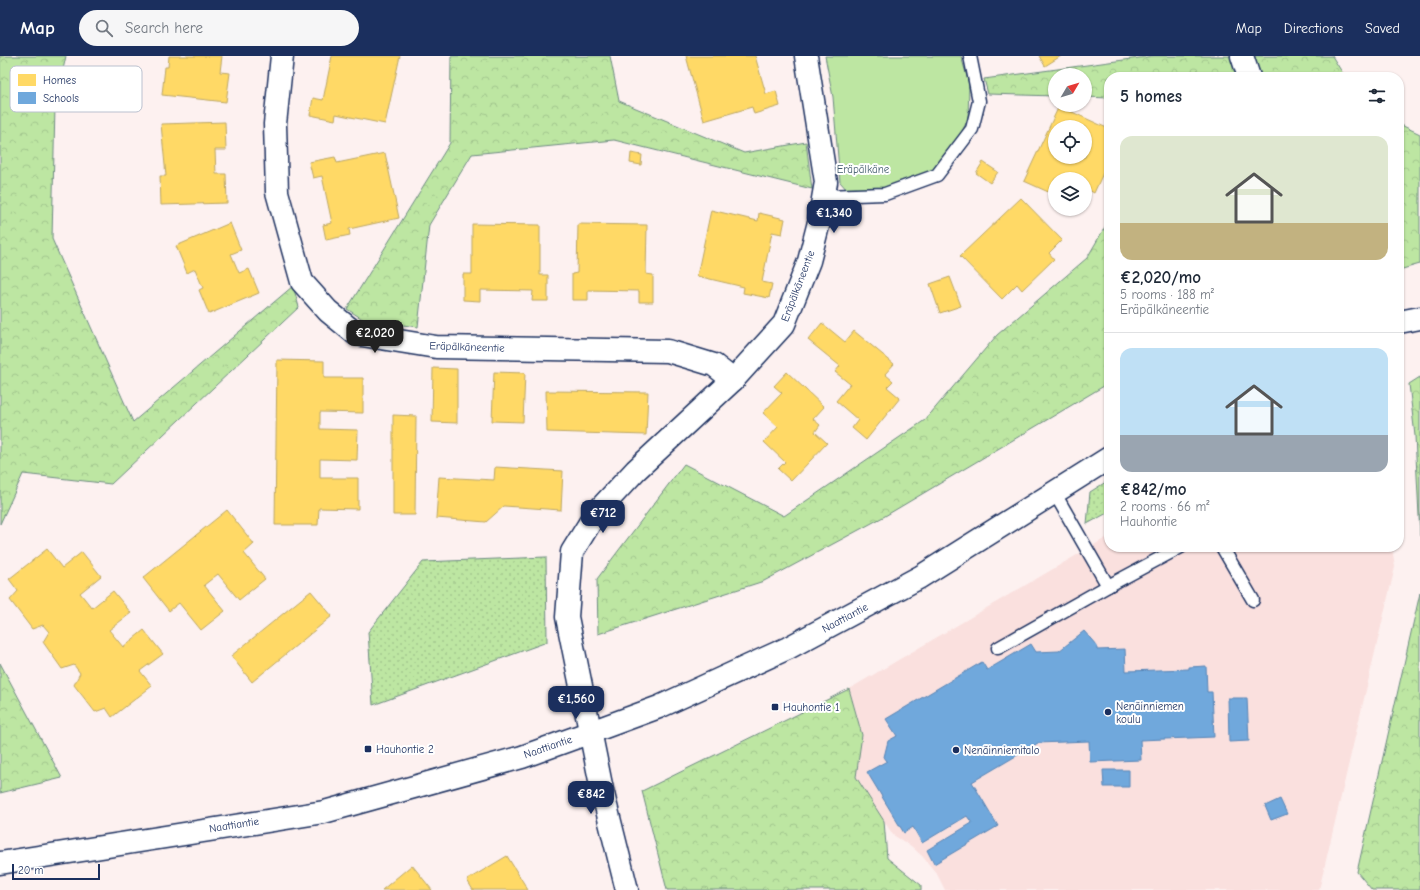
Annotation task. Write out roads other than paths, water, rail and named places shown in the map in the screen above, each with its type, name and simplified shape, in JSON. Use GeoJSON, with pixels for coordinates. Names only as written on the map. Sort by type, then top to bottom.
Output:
{"type":"FeatureCollection","features":[{"type":"Feature","properties":{"kind":"street","name":"Eräpälkäneentie"},"geometry":{"type":"LineString","coordinates":[[282,56],[275,124],[277,192],[302,282],[328,311],[356,334],[436,347],[668,351],[714,365],[733,380]]}},
{"type":"Feature","properties":{"kind":"street","name":"Eräpälkäneentie"},"geometry":{"type":"LineString","coordinates":[[627,890],[602,790],[567,617],[572,552],[596,513],[626,481],[733,380],[784,324],[809,261],[819,222],[826,182],[806,56]]}},
{"type":"Feature","properties":{"kind":"street"},"geometry":{"type":"LineString","coordinates":[[1242,56],[1247,72]]}},
{"type":"Feature","properties":{"kind":"street"},"geometry":{"type":"LineString","coordinates":[[1404,321],[1420,318]]}},
{"type":"Feature","properties":{"kind":"street","name":"Naattiantie"},"geometry":{"type":"LineString","coordinates":[[0,863],[324,812],[522,757],[591,732],[658,707],[788,648],[920,577],[1104,461]]}},
{"type":"Feature","properties":{"kind":"lane"},"geometry":{"type":"LineString","coordinates":[[824,196],[885,194],[937,175],[972,129],[979,101],[970,56]]}},
{"type":"Feature","properties":{"kind":"lane"},"geometry":{"type":"LineString","coordinates":[[1054,492],[1108,586]]}},
{"type":"Feature","properties":{"kind":"lane"},"geometry":{"type":"LineString","coordinates":[[998,648],[1172,552]]}},
{"type":"Feature","properties":{"kind":"lane"},"geometry":{"type":"LineString","coordinates":[[1225,552],[1253,600]]}},
{"type":"Feature","properties":{"kind":"place","name":"Hauhontie 1"},"geometry":{"type":"Point","coordinates":[775,707]}},
{"type":"Feature","properties":{"kind":"place","name":"Nenäinniemen koulu"},"geometry":{"type":"Point","coordinates":[1108,712]}},
{"type":"Feature","properties":{"kind":"place","name":"Hauhontie 2"},"geometry":{"type":"Point","coordinates":[368,749]}},
{"type":"Feature","properties":{"kind":"place","name":"Nenäinniemitalo"},"geometry":{"type":"Point","coordinates":[956,750]}},
{"type":"Feature","properties":{"kind":"park label","name":"Eräpälkäne"},"geometry":{"type":"Point","coordinates":[863,169]}}]}
